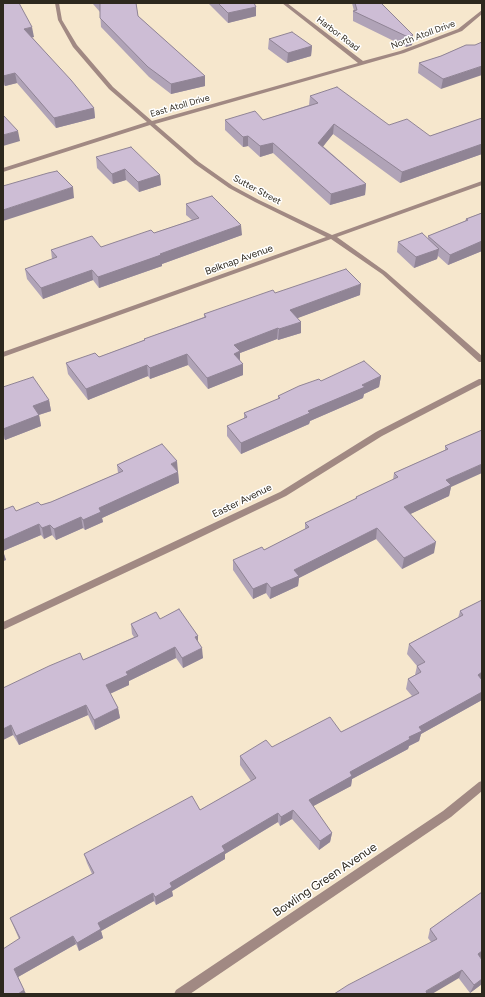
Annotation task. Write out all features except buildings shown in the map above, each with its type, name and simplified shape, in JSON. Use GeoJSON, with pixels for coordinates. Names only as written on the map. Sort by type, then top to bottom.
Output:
{"type":"FeatureCollection","features":[{"type":"Feature","properties":{"kind":"street","name":"Sutter Street"},"geometry":{"type":"LineString","coordinates":[[57,3],[60,20],[74,46],[111,88],[196,163],[231,187],[332,237],[390,278],[482,360]]}},
{"type":"Feature","properties":{"kind":"street","name":"Harbor Road"},"geometry":{"type":"LineString","coordinates":[[284,3],[363,64]]}},
{"type":"Feature","properties":{"kind":"street","name":"North Atoll Drive"},"geometry":{"type":"LineString","coordinates":[[363,64],[433,41],[460,30],[482,10]]}},
{"type":"Feature","properties":{"kind":"street","name":"East Atoll Drive"},"geometry":{"type":"LineString","coordinates":[[3,170],[151,123],[363,64]]}},
{"type":"Feature","properties":{"kind":"street","name":"Belknap Avenue"},"geometry":{"type":"LineString","coordinates":[[3,355],[482,183]]}},
{"type":"Feature","properties":{"kind":"street","name":"Easter Avenue"},"geometry":{"type":"LineString","coordinates":[[3,626],[283,494],[379,434],[482,380]]}},
{"type":"Feature","properties":{"kind":"street","name":"Bowling Green Avenue"},"geometry":{"type":"LineString","coordinates":[[180,994],[447,814],[482,784]]}}]}
